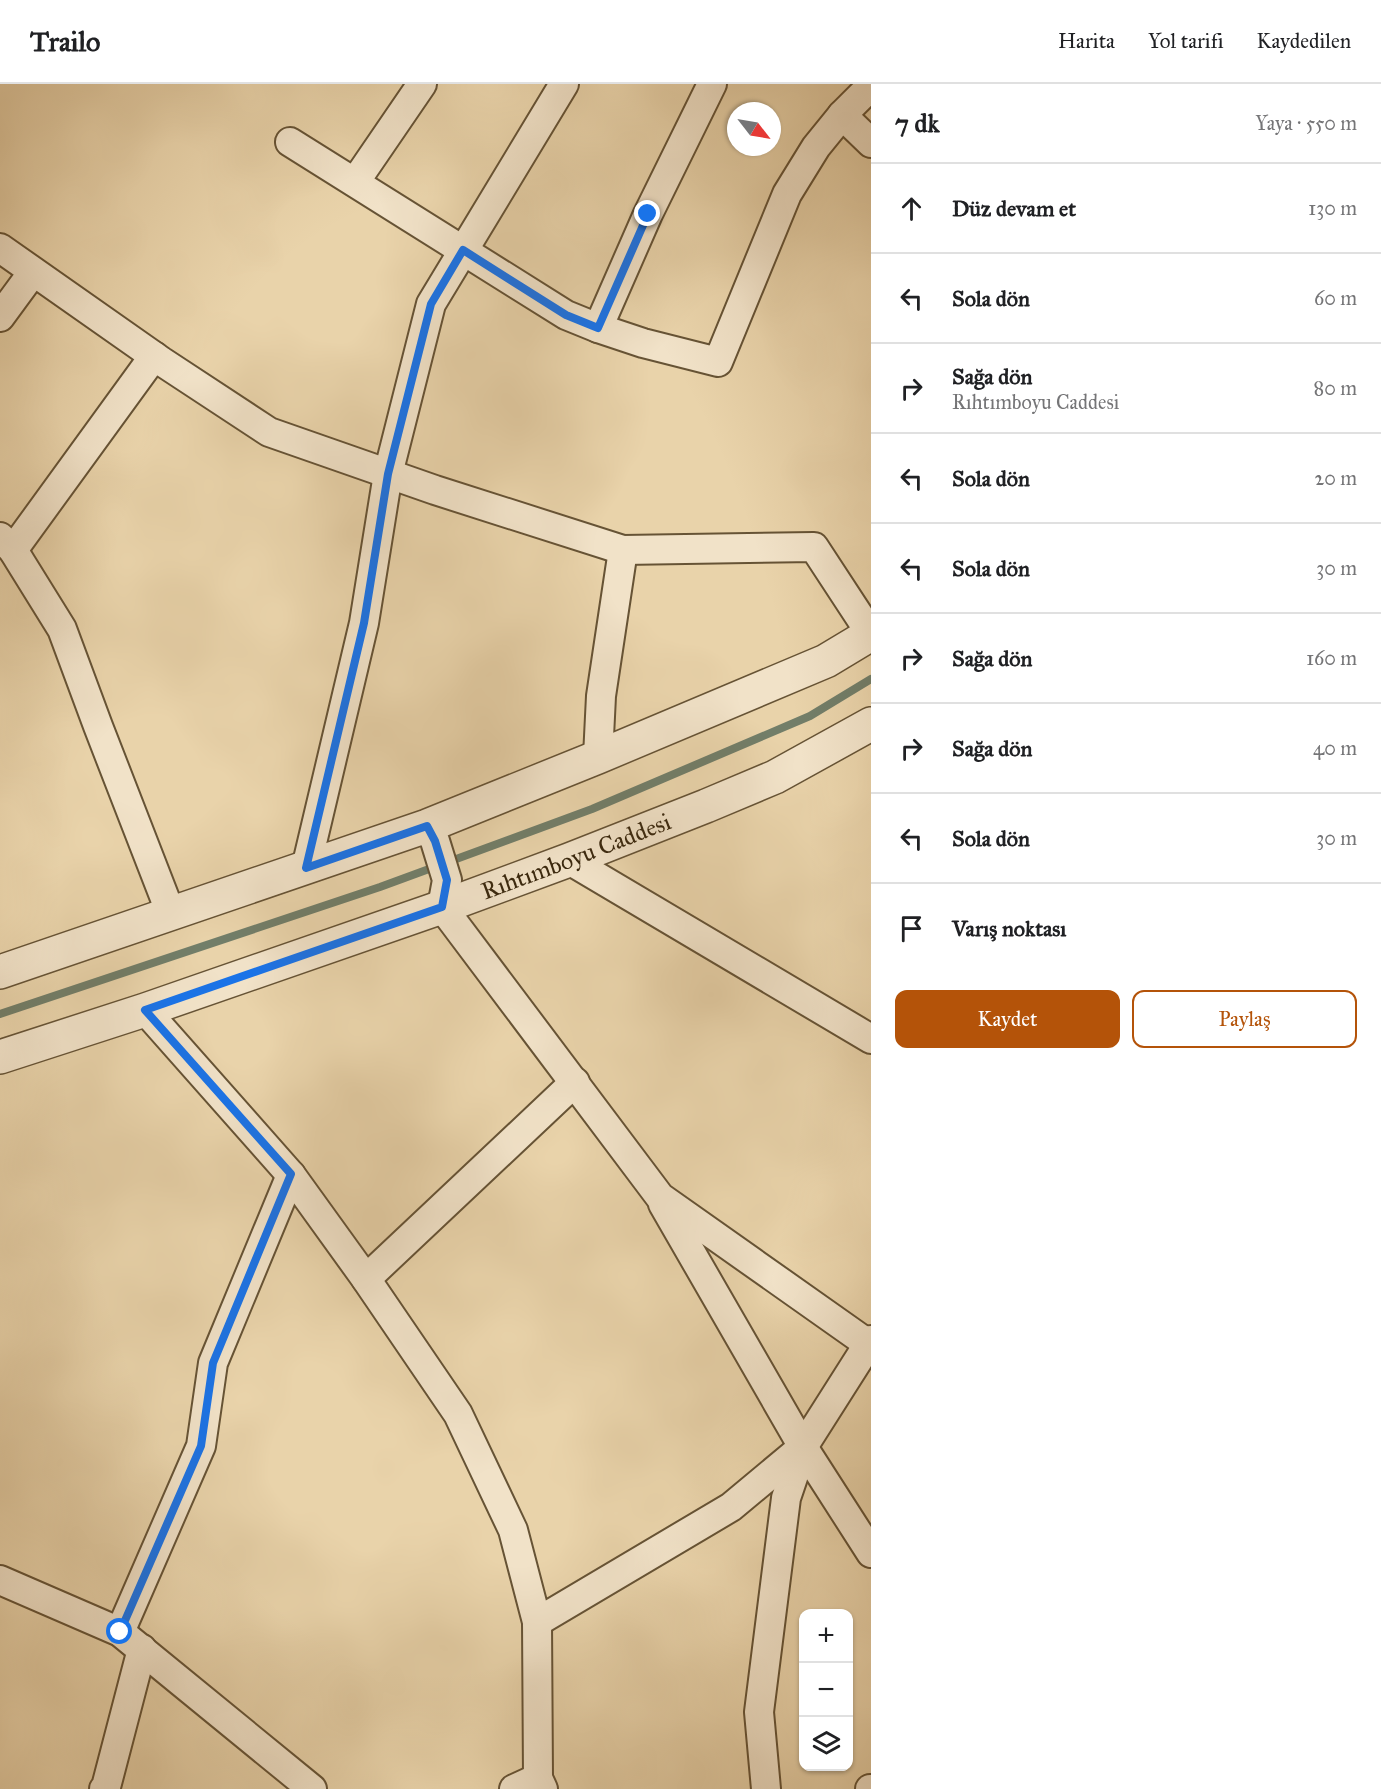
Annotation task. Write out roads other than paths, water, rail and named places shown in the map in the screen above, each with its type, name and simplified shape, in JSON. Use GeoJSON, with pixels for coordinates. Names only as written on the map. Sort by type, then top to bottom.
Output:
{"type":"FeatureCollection","features":[{"type":"Feature","properties":{"kind":"street"},"geometry":{"type":"LineString","coordinates":[[355,182],[422,84]]}},
{"type":"Feature","properties":{"kind":"street"},"geometry":{"type":"LineString","coordinates":[[306,868],[364,623],[388,474],[431,304],[564,84]]}},
{"type":"Feature","properties":{"kind":"street"},"geometry":{"type":"LineString","coordinates":[[598,328],[648,214],[712,84]]}},
{"type":"Feature","properties":{"kind":"street"},"geometry":{"type":"LineString","coordinates":[[290,142],[566,315],[643,343],[718,362],[786,194],[816,147],[842,114],[871,86]]}},
{"type":"Feature","properties":{"kind":"street"},"geometry":{"type":"LineString","coordinates":[[842,114],[871,143]]}},
{"type":"Feature","properties":{"kind":"street"},"geometry":{"type":"LineString","coordinates":[[0,248],[154,356],[269,432],[388,474],[623,550],[814,547],[871,634],[826,661],[598,757],[431,834],[306,868],[0,972]]}},
{"type":"Feature","properties":{"kind":"street"},"geometry":{"type":"LineString","coordinates":[[0,317],[33,272]]}},
{"type":"Feature","properties":{"kind":"street"},"geometry":{"type":"LineString","coordinates":[[154,356],[6,544],[62,629],[171,914]]}},
{"type":"Feature","properties":{"kind":"street"},"geometry":{"type":"LineString","coordinates":[[598,757],[600,696],[623,550]]}},
{"type":"Feature","properties":{"kind":"street","name":"Rıhtımboyu Caddesi"},"geometry":{"type":"LineString","coordinates":[[0,1058],[145,1010],[444,894],[569,860],[775,777],[867,732]]}},
{"type":"Feature","properties":{"kind":"street"},"geometry":{"type":"LineString","coordinates":[[431,834],[444,894],[575,1082],[660,1197],[803,1448],[871,1553]]}},
{"type":"Feature","properties":{"kind":"street"},"geometry":{"type":"LineString","coordinates":[[569,860],[871,1039]]}},
{"type":"Feature","properties":{"kind":"street"},"geometry":{"type":"LineString","coordinates":[[145,1010],[291,1174],[458,1414],[513,1530],[537,1622],[532,1785]]}},
{"type":"Feature","properties":{"kind":"street"},"geometry":{"type":"LineString","coordinates":[[366,1280],[575,1082]]}},
{"type":"Feature","properties":{"kind":"street"},"geometry":{"type":"LineString","coordinates":[[120,1632],[201,1446],[213,1363],[291,1174]]}},
{"type":"Feature","properties":{"kind":"street"},"geometry":{"type":"LineString","coordinates":[[660,1197],[870,1344],[803,1448],[786,1498],[759,1712],[766,1789]]}},
{"type":"Feature","properties":{"kind":"street"},"geometry":{"type":"LineString","coordinates":[[537,1622],[731,1507],[803,1448]]}},
{"type":"Feature","properties":{"kind":"street"},"geometry":{"type":"LineString","coordinates":[[0,1580],[120,1632],[312,1789]]}},
{"type":"Feature","properties":{"kind":"street"},"geometry":{"type":"LineString","coordinates":[[104,1789],[142,1649]]}},
{"type":"Feature","properties":{"kind":"waterway"},"geometry":{"type":"LineString","coordinates":[[0,1014],[380,887],[592,809],[810,716],[871,679]]}}]}
